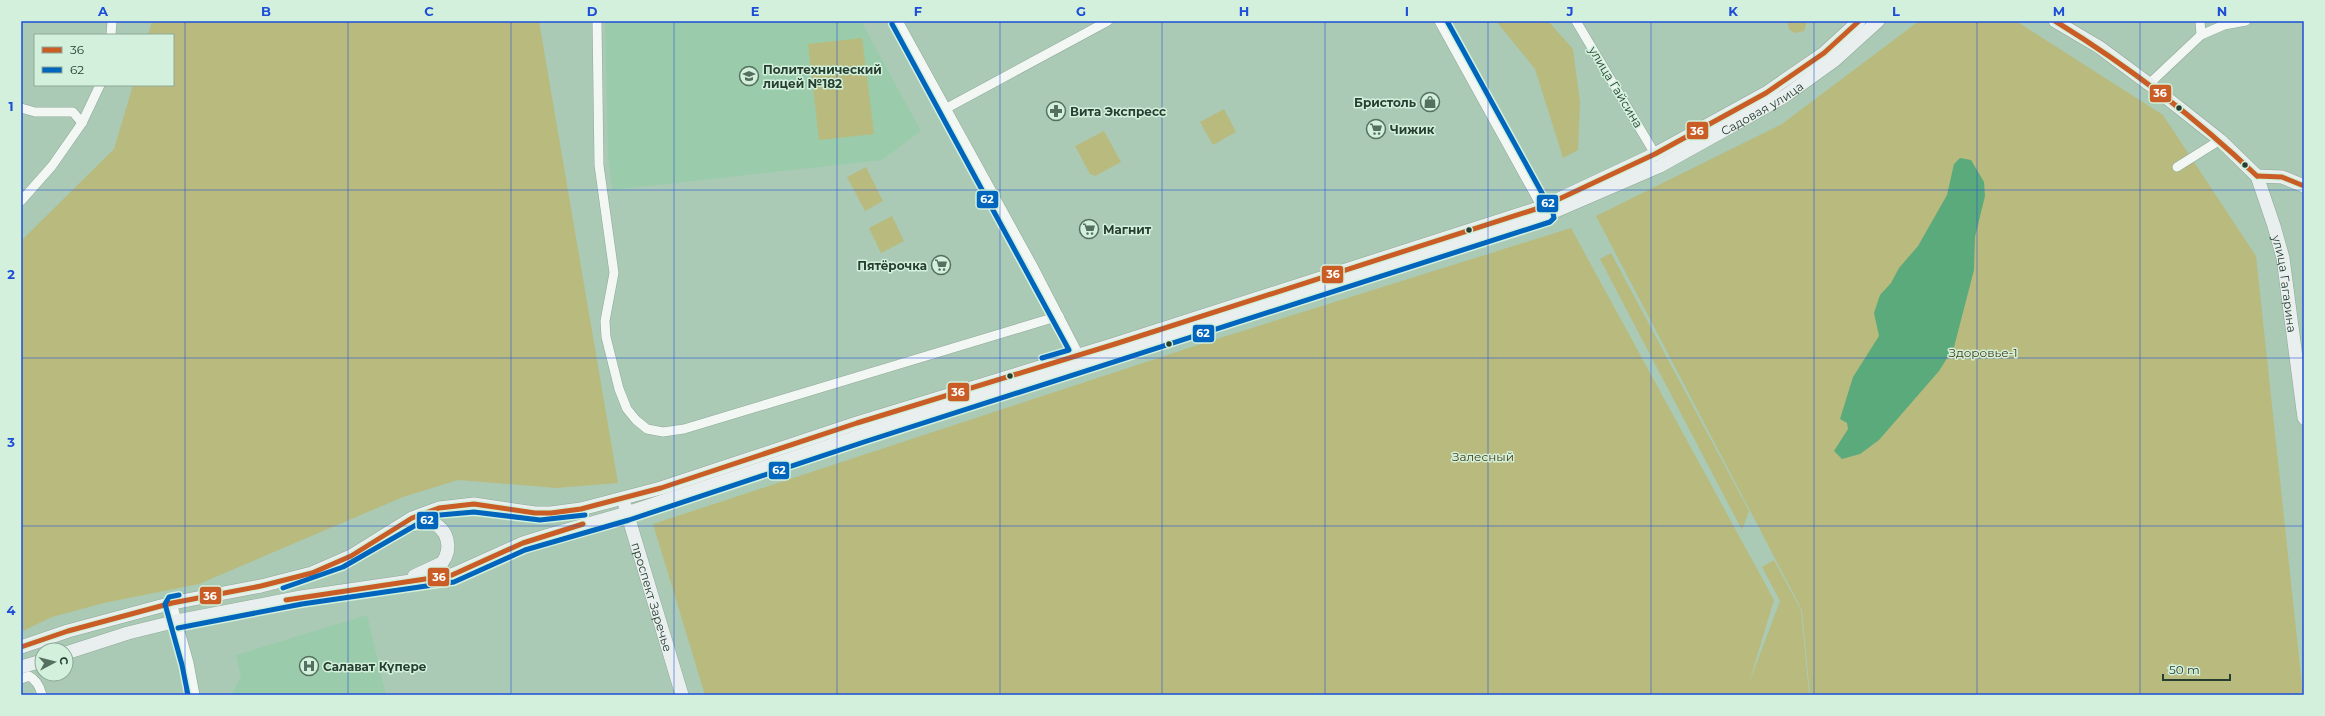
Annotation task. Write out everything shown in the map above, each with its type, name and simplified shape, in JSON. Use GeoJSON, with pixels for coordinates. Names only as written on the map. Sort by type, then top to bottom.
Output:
{"type":"FeatureCollection","features":[{"type":"Feature","properties":{"kind":"street"},"geometry":{"type":"LineString","coordinates":[[111,34],[112,21]]}},
{"type":"Feature","properties":{"kind":"street"},"geometry":{"type":"LineString","coordinates":[[597,21],[599,165],[614,273],[605,321],[606,337],[619,389],[626,409],[647,429],[663,432],[684,429],[1059,316]]}},
{"type":"Feature","properties":{"kind":"street"},"geometry":{"type":"LineString","coordinates":[[898,21],[947,108],[1059,316],[1081,360]]}},
{"type":"Feature","properties":{"kind":"street"},"geometry":{"type":"LineString","coordinates":[[947,108],[1108,21]]}},
{"type":"Feature","properties":{"kind":"street"},"geometry":{"type":"LineString","coordinates":[[74,650],[128,633],[177,621],[301,597],[452,575],[523,543],[627,513],[1081,360],[1544,211],[1439,21]]}},
{"type":"Feature","properties":{"kind":"street","name":"улица Гайсина"},"geometry":{"type":"LineString","coordinates":[[1576,21],[1655,154]]}},
{"type":"Feature","properties":{"kind":"street","name":"Садовая улица"},"geometry":{"type":"LineString","coordinates":[[1544,211],[1655,154],[1766,93],[1824,53],[1859,21]]}},
{"type":"Feature","properties":{"kind":"street","name":"Садовая улица"},"geometry":{"type":"LineString","coordinates":[[1544,211],[1660,166],[1785,96],[1835,60],[1878,21]]}},
{"type":"Feature","properties":{"kind":"street"},"geometry":{"type":"LineString","coordinates":[[2055,21],[2099,47],[2149,84],[2220,140],[2257,176],[2282,178],[2304,186]]}},
{"type":"Feature","properties":{"kind":"street"},"geometry":{"type":"LineString","coordinates":[[2200,21],[2201,35]]}},
{"type":"Feature","properties":{"kind":"street"},"geometry":{"type":"LineString","coordinates":[[2149,84],[2201,35],[2224,25],[2246,21]]}},
{"type":"Feature","properties":{"kind":"street"},"geometry":{"type":"LineString","coordinates":[[21,201],[52,166],[82,123],[100,86]]}},
{"type":"Feature","properties":{"kind":"street"},"geometry":{"type":"LineString","coordinates":[[21,108],[35,112],[73,112],[82,123]]}},
{"type":"Feature","properties":{"kind":"street"},"geometry":{"type":"LineString","coordinates":[[2177,167],[2220,140]]}},
{"type":"Feature","properties":{"kind":"street","name":"улица Гагарина"},"geometry":{"type":"LineString","coordinates":[[2257,176],[2272,219],[2283,258],[2304,418]]}},
{"type":"Feature","properties":{"kind":"street"},"geometry":{"type":"LineString","coordinates":[[21,647],[68,631],[172,603],[261,586],[312,573],[351,556],[426,512],[455,505],[474,504],[529,512],[551,513],[581,509],[623,499],[903,408],[1081,360]]}},
{"type":"Feature","properties":{"kind":"street","name":"проспект Заречье"},"geometry":{"type":"LineString","coordinates":[[623,499],[682,695]]}},
{"type":"Feature","properties":{"kind":"street"},"geometry":{"type":"LineString","coordinates":[[399,527],[424,522],[437,524],[444,531],[448,549],[442,564],[404,582]]}},
{"type":"Feature","properties":{"kind":"street"},"geometry":{"type":"LineString","coordinates":[[172,603],[189,663],[195,695]]}},
{"type":"Feature","properties":{"kind":"street"},"geometry":{"type":"LineString","coordinates":[[21,667],[34,663]]}},
{"type":"Feature","properties":{"kind":"street"},"geometry":{"type":"LineString","coordinates":[[21,679],[29,676],[34,678],[42,695]]}},
{"type":"Feature","properties":{"kind":"shaded area","name":"Политехнический лицей №182"},"geometry":{"type":"Polygon","coordinates":[[[605,21],[861,21],[921,131],[882,160],[612,190],[608,154],[605,21]]]}},
{"type":"Feature","properties":{"kind":"shaded area"},"geometry":{"type":"Polygon","coordinates":[[[1960,158],[1971,160],[1984,182],[1985,196],[1975,237],[1974,270],[1954,347],[1939,371],[1879,440],[1860,454],[1842,459],[1834,451],[1848,429],[1847,423],[1840,419],[1853,377],[1879,336],[1874,313],[1880,295],[1891,283],[1899,268],[1918,246],[1947,195],[1954,164],[1960,158]]]}},
{"type":"Feature","properties":{"kind":"shaded area","name":"Салават Күпере"},"geometry":{"type":"Polygon","coordinates":[[[367,615],[386,695],[231,695],[241,677],[236,655],[367,615]]]}},
{"type":"Feature","properties":{"kind":"green space"},"geometry":{"type":"Polygon","coordinates":[[[152,21],[539,21],[618,483],[556,488],[458,480],[403,497],[199,584],[104,603],[52,617],[21,632],[21,241],[114,149],[133,86],[174,86],[174,34],[148,34],[152,21]]]}},
{"type":"Feature","properties":{"kind":"green space"},"geometry":{"type":"Polygon","coordinates":[[[1496,21],[1548,21],[1573,49],[1580,102],[1578,150],[1563,158],[1535,69],[1496,21]]]}},
{"type":"Feature","properties":{"kind":"green space"},"geometry":{"type":"Polygon","coordinates":[[[1787,21],[1807,21],[1804,31],[1794,33],[1789,29],[1787,21]]]}},
{"type":"Feature","properties":{"kind":"green space","name":"Здоровье-1"},"geometry":{"type":"Polygon","coordinates":[[[1919,21],[2016,21],[2163,115],[2256,256],[2303,695],[1810,695],[1802,610],[1596,216],[1782,124],[1919,21]]]}},
{"type":"Feature","properties":{"kind":"green space"},"geometry":{"type":"Polygon","coordinates":[[[862,38],[874,134],[819,140],[808,44],[862,38]]]}},
{"type":"Feature","properties":{"kind":"green space"},"geometry":{"type":"Polygon","coordinates":[[[1224,109],[1236,132],[1213,145],[1200,122],[1224,109]]]}},
{"type":"Feature","properties":{"kind":"green space"},"geometry":{"type":"Polygon","coordinates":[[[1104,131],[1121,162],[1095,176],[1090,174],[1075,146],[1104,131]]]}},
{"type":"Feature","properties":{"kind":"green space"},"geometry":{"type":"Polygon","coordinates":[[[866,167],[883,201],[865,211],[847,177],[866,167]]]}},
{"type":"Feature","properties":{"kind":"green space"},"geometry":{"type":"Polygon","coordinates":[[[892,216],[904,241],[881,253],[869,228],[892,216]]]}},
{"type":"Feature","properties":{"kind":"green space","name":"Залесный"},"geometry":{"type":"Polygon","coordinates":[[[1571,228],[1774,600],[1749,683],[1780,601],[1762,567],[1774,560],[1801,610],[1809,695],[705,695],[653,524],[1204,343],[1571,228]]]}},
{"type":"Feature","properties":{"kind":"green space"},"geometry":{"type":"Polygon","coordinates":[[[1611,253],[1749,511],[1742,530],[1600,259],[1611,253]]]}},
{"type":"Feature","properties":{"kind":"transit line","name":"62"},"geometry":{"type":"LineString","coordinates":[[178,628],[302,604],[454,582],[525,550],[629,520],[864,442],[1550,222],[1554,218],[1553,213],[1447,21]]}},
{"type":"Feature","properties":{"kind":"transit line","name":"36"},"geometry":{"type":"LineString","coordinates":[[21,647],[68,631],[172,603],[261,586],[312,573],[351,556],[412,518],[439,508],[474,504],[535,513],[551,513],[581,509],[661,488],[857,423],[1115,344],[1542,207],[1655,154],[1766,93],[1824,53],[1859,21]]}},
{"type":"Feature","properties":{"kind":"transit line","name":"36"},"geometry":{"type":"LineString","coordinates":[[2055,21],[2109,56],[2160,93],[2210,133],[2257,176]]}},
{"type":"Feature","properties":{"kind":"transit line","name":"62"},"geometry":{"type":"LineString","coordinates":[[892,24],[1069,350],[1042,358]]}},
{"type":"Feature","properties":{"kind":"transit line","name":"36"},"geometry":{"type":"LineString","coordinates":[[2257,176],[2282,177],[2304,186]]}},
{"type":"Feature","properties":{"kind":"transit line","name":"62"},"geometry":{"type":"LineString","coordinates":[[283,588],[343,567],[416,525],[440,515],[474,512],[540,520],[585,515]]}},
{"type":"Feature","properties":{"kind":"transit line","name":"36"},"geometry":{"type":"LineString","coordinates":[[286,600],[452,575],[523,543],[583,524]]}},
{"type":"Feature","properties":{"kind":"transit line","name":"62"},"geometry":{"type":"LineString","coordinates":[[179,595],[169,597],[165,604],[182,665],[188,695]]}},
{"type":"Feature","properties":{"kind":"place","name":"Политехнический лицей №182"},"geometry":{"type":"Point","coordinates":[749,76]}},
{"type":"Feature","properties":{"kind":"place","name":"Бристоль"},"geometry":{"type":"Point","coordinates":[1430,102]}},
{"type":"Feature","properties":{"kind":"place","name":"Вита Экспресс"},"geometry":{"type":"Point","coordinates":[1056,111]}},
{"type":"Feature","properties":{"kind":"place","name":"Чижик"},"geometry":{"type":"Point","coordinates":[1376,129]}},
{"type":"Feature","properties":{"kind":"place","name":"Магнит"},"geometry":{"type":"Point","coordinates":[1089,229]}},
{"type":"Feature","properties":{"kind":"place","name":"Пятёрочка"},"geometry":{"type":"Point","coordinates":[941,265]}},
{"type":"Feature","properties":{"kind":"place","name":"Салават Күпере"},"geometry":{"type":"Point","coordinates":[309,666]}}]}
